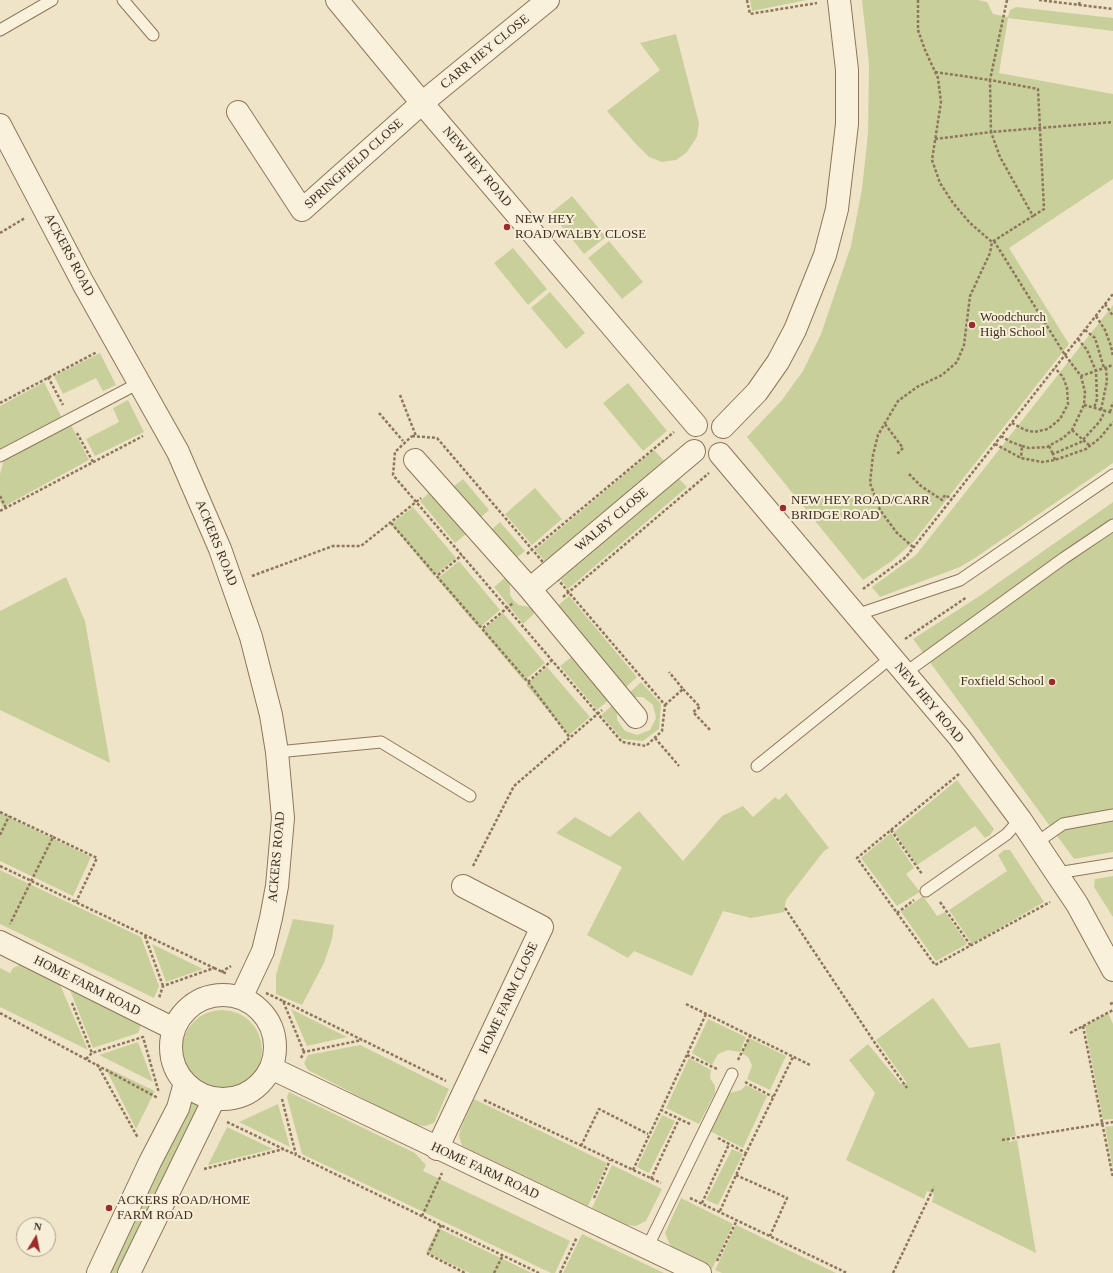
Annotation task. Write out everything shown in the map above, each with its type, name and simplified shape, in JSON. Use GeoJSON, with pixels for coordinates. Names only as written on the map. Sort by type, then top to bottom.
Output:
{"type":"FeatureCollection","features":[{"type":"Feature","properties":{"kind":"street","name":"NEW HEY ROAD"},"geometry":{"type":"LineString","coordinates":[[337,0],[422,103],[696,425]]}},
{"type":"Feature","properties":{"kind":"street","name":"CARR HEY CLOSE"},"geometry":{"type":"LineString","coordinates":[[422,103],[548,0]]}},
{"type":"Feature","properties":{"kind":"street"},"geometry":{"type":"LineString","coordinates":[[723,427],[756,392],[778,362],[796,330],[822,261],[837,210],[846,124],[846,70],[840,1]]}},
{"type":"Feature","properties":{"kind":"street","name":"SPRINGFIELD CLOSE"},"geometry":{"type":"LineString","coordinates":[[238,112],[302,210],[422,103]]}},
{"type":"Feature","properties":{"kind":"street","name":"ACKERS ROAD"},"geometry":{"type":"LineString","coordinates":[[0,125],[116,342],[178,452],[233,583],[251,637],[271,716],[277,752],[283,818],[277,886],[263,951],[244,991]]}},
{"type":"Feature","properties":{"kind":"street"},"geometry":{"type":"LineString","coordinates":[[710,420],[723,427],[727,441],[715,463],[694,451],[690,437],[696,425],[710,420]]}},
{"type":"Feature","properties":{"kind":"street"},"geometry":{"type":"LineString","coordinates":[[410,451],[436,484],[548,610],[636,717]]}},
{"type":"Feature","properties":{"kind":"street","name":"WALBY CLOSE"},"geometry":{"type":"LineString","coordinates":[[530,589],[694,451]]}},
{"type":"Feature","properties":{"kind":"street","name":"NEW HEY ROAD"},"geometry":{"type":"LineString","coordinates":[[715,463],[850,609],[959,737],[1020,819],[1077,904],[1113,970]]}},
{"type":"Feature","properties":{"kind":"street","name":"HOME FARM CLOSE"},"geometry":{"type":"LineString","coordinates":[[444,1152],[465,1091],[542,927],[462,886]]}},
{"type":"Feature","properties":{"kind":"street","name":"HOME FARM ROAD"},"geometry":{"type":"LineString","coordinates":[[0,942],[174,1029]]}},
{"type":"Feature","properties":{"kind":"street"},"geometry":{"type":"LineString","coordinates":[[129,1273],[210,1105],[248,1093],[262,1082],[271,1068],[275,1052],[274,1035],[267,1019],[244,991],[209,997],[194,1004],[182,1014],[174,1029],[171,1043],[172,1057],[177,1071],[185,1083],[199,1093],[210,1105]]}},
{"type":"Feature","properties":{"kind":"street","name":"HOME FARM ROAD"},"geometry":{"type":"LineString","coordinates":[[271,1068],[647,1248],[707,1270]]}},
{"type":"Feature","properties":{"kind":"street"},"geometry":{"type":"LineString","coordinates":[[98,1273],[150,1162],[178,1108],[185,1083]]}},
{"type":"Feature","properties":{"kind":"lane"},"geometry":{"type":"LineString","coordinates":[[0,30],[52,0]]}},
{"type":"Feature","properties":{"kind":"lane"},"geometry":{"type":"LineString","coordinates":[[123,0],[153,35]]}},
{"type":"Feature","properties":{"kind":"lane"},"geometry":{"type":"LineString","coordinates":[[0,456],[139,383]]}},
{"type":"Feature","properties":{"kind":"lane"},"geometry":{"type":"LineString","coordinates":[[850,609],[960,580],[1113,475]]}},
{"type":"Feature","properties":{"kind":"lane"},"geometry":{"type":"LineString","coordinates":[[757,766],[899,665],[1113,526]]}},
{"type":"Feature","properties":{"kind":"lane"},"geometry":{"type":"LineString","coordinates":[[277,752],[381,742],[470,796]]}},
{"type":"Feature","properties":{"kind":"lane"},"geometry":{"type":"LineString","coordinates":[[1036,842],[1063,824],[1113,815]]}},
{"type":"Feature","properties":{"kind":"lane"},"geometry":{"type":"LineString","coordinates":[[926,891],[1007,834],[1020,819]]}},
{"type":"Feature","properties":{"kind":"lane"},"geometry":{"type":"LineString","coordinates":[[1056,873],[1113,864]]}},
{"type":"Feature","properties":{"kind":"lane"},"geometry":{"type":"LineString","coordinates":[[647,1248],[732,1074]]}},
{"type":"Feature","properties":{"kind":"path"},"geometry":{"type":"LineString","coordinates":[[747,0],[750,14],[814,3],[840,1]]}},
{"type":"Feature","properties":{"kind":"path"},"geometry":{"type":"LineString","coordinates":[[918,0],[918,30],[925,50],[938,78],[941,102],[932,160],[940,183],[953,203],[970,223],[993,242],[1065,355],[1081,376],[1085,392],[1084,405],[1072,430],[1063,438],[1049,446],[1029,448],[1011,442],[1001,436]]}},
{"type":"Feature","properties":{"kind":"path"},"geometry":{"type":"LineString","coordinates":[[1006,0],[990,80],[991,132],[1000,157],[1033,216]]}},
{"type":"Feature","properties":{"kind":"path"},"geometry":{"type":"LineString","coordinates":[[1039,0],[1113,9]]}},
{"type":"Feature","properties":{"kind":"path"},"geometry":{"type":"LineString","coordinates":[[1080,0],[1080,5]]}},
{"type":"Feature","properties":{"kind":"path"},"geometry":{"type":"LineString","coordinates":[[914,547],[897,533],[880,510],[870,483],[873,455],[878,435],[898,401],[917,387],[942,376],[957,362],[964,345],[970,296],[990,253],[993,242],[1044,209],[1038,89],[935,72]]}},
{"type":"Feature","properties":{"kind":"path"},"geometry":{"type":"LineString","coordinates":[[936,139],[991,132],[1113,122]]}},
{"type":"Feature","properties":{"kind":"path"},"geometry":{"type":"LineString","coordinates":[[0,233],[29,216]]}},
{"type":"Feature","properties":{"kind":"path"},"geometry":{"type":"LineString","coordinates":[[850,609],[906,557],[1113,294]]}},
{"type":"Feature","properties":{"kind":"path"},"geometry":{"type":"LineString","coordinates":[[1105,304],[1113,316]]}},
{"type":"Feature","properties":{"kind":"path"},"geometry":{"type":"LineString","coordinates":[[1096,316],[1105,330],[1111,346],[1113,357]]}},
{"type":"Feature","properties":{"kind":"path"},"geometry":{"type":"LineString","coordinates":[[1053,454],[1083,440],[1100,421],[1103,410],[1106,389],[1105,368],[1095,338],[1085,330]]}},
{"type":"Feature","properties":{"kind":"path"},"geometry":{"type":"LineString","coordinates":[[1078,339],[1087,350],[1096,371],[1097,399],[1094,408]]}},
{"type":"Feature","properties":{"kind":"path"},"geometry":{"type":"LineString","coordinates":[[0,403],[116,342]]}},
{"type":"Feature","properties":{"kind":"path"},"geometry":{"type":"LineString","coordinates":[[1081,376],[1113,365]]}},
{"type":"Feature","properties":{"kind":"path"},"geometry":{"type":"LineString","coordinates":[[1012,423],[1025,430],[1034,432],[1048,429],[1060,419],[1068,404],[1067,388],[1063,377],[1055,368]]}},
{"type":"Feature","properties":{"kind":"path"},"geometry":{"type":"LineString","coordinates":[[400,395],[416,436]]}},
{"type":"Feature","properties":{"kind":"path"},"geometry":{"type":"LineString","coordinates":[[1084,405],[1112,413],[1113,402]]}},
{"type":"Feature","properties":{"kind":"path"},"geometry":{"type":"LineString","coordinates":[[379,413],[410,451]]}},
{"type":"Feature","properties":{"kind":"path"},"geometry":{"type":"LineString","coordinates":[[995,444],[1021,458],[1042,462],[1055,460],[1070,456],[1090,446],[1100,438],[1113,422]]}},
{"type":"Feature","properties":{"kind":"path"},"geometry":{"type":"LineString","coordinates":[[885,424],[903,448],[896,454]]}},
{"type":"Feature","properties":{"kind":"path"},"geometry":{"type":"LineString","coordinates":[[0,511],[163,425]]}},
{"type":"Feature","properties":{"kind":"path"},"geometry":{"type":"LineString","coordinates":[[1072,430],[1090,446]]}},
{"type":"Feature","properties":{"kind":"path"},"geometry":{"type":"LineString","coordinates":[[512,568],[674,432]]}},
{"type":"Feature","properties":{"kind":"path"},"geometry":{"type":"LineString","coordinates":[[1021,458],[1022,446]]}},
{"type":"Feature","properties":{"kind":"path"},"geometry":{"type":"LineString","coordinates":[[1049,446],[1055,460]]}},
{"type":"Feature","properties":{"kind":"path"},"geometry":{"type":"LineString","coordinates":[[548,610],[715,463]]}},
{"type":"Feature","properties":{"kind":"path"},"geometry":{"type":"LineString","coordinates":[[909,474],[921,486],[942,500],[945,495],[952,499]]}},
{"type":"Feature","properties":{"kind":"path"},"geometry":{"type":"LineString","coordinates":[[233,583],[333,546],[361,546],[391,523],[436,484]]}},
{"type":"Feature","properties":{"kind":"path"},"geometry":{"type":"LineString","coordinates":[[0,496],[6,508]]}},
{"type":"Feature","properties":{"kind":"path"},"geometry":{"type":"LineString","coordinates":[[391,523],[438,575],[528,682],[570,738]]}},
{"type":"Feature","properties":{"kind":"path"},"geometry":{"type":"LineString","coordinates":[[438,575],[462,555]]}},
{"type":"Feature","properties":{"kind":"path"},"geometry":{"type":"LineString","coordinates":[[483,628],[530,589]]}},
{"type":"Feature","properties":{"kind":"path"},"geometry":{"type":"LineString","coordinates":[[528,682],[552,661]]}},
{"type":"Feature","properties":{"kind":"path"},"geometry":{"type":"LineString","coordinates":[[669,672],[700,707],[693,712],[711,731]]}},
{"type":"Feature","properties":{"kind":"path"},"geometry":{"type":"LineString","coordinates":[[665,705],[683,689]]}},
{"type":"Feature","properties":{"kind":"path"},"geometry":{"type":"LineString","coordinates":[[462,886],[514,786],[618,696]]}},
{"type":"Feature","properties":{"kind":"path"},"geometry":{"type":"LineString","coordinates":[[655,738],[679,766]]}},
{"type":"Feature","properties":{"kind":"path"},"geometry":{"type":"LineString","coordinates":[[0,812],[97,858],[76,902]]}},
{"type":"Feature","properties":{"kind":"path"},"geometry":{"type":"LineString","coordinates":[[0,835],[9,816]]}},
{"type":"Feature","properties":{"kind":"path"},"geometry":{"type":"LineString","coordinates":[[0,942],[53,837]]}},
{"type":"Feature","properties":{"kind":"path"},"geometry":{"type":"LineString","coordinates":[[0,866],[222,972],[244,991],[283,1001],[465,1091],[720,1211],[847,1273]]}},
{"type":"Feature","properties":{"kind":"path"},"geometry":{"type":"LineString","coordinates":[[897,913],[926,891]]}},
{"type":"Feature","properties":{"kind":"path"},"geometry":{"type":"LineString","coordinates":[[785,908],[875,1043],[907,1088]]}},
{"type":"Feature","properties":{"kind":"path"},"geometry":{"type":"LineString","coordinates":[[0,1013],[97,1063],[160,1099],[143,1037],[163,986],[145,935]]}},
{"type":"Feature","properties":{"kind":"path"},"geometry":{"type":"LineString","coordinates":[[222,972],[236,961]]}},
{"type":"Feature","properties":{"kind":"path"},"geometry":{"type":"LineString","coordinates":[[163,986],[214,968]]}},
{"type":"Feature","properties":{"kind":"path"},"geometry":{"type":"LineString","coordinates":[[58,972],[92,1053]]}},
{"type":"Feature","properties":{"kind":"path"},"geometry":{"type":"LineString","coordinates":[[283,1001],[304,1052],[282,1097],[296,1154]]}},
{"type":"Feature","properties":{"kind":"path"},"geometry":{"type":"LineString","coordinates":[[686,1004],[810,1065]]}},
{"type":"Feature","properties":{"kind":"path"},"geometry":{"type":"LineString","coordinates":[[1070,1033],[1113,1010]]}},
{"type":"Feature","properties":{"kind":"path"},"geometry":{"type":"LineString","coordinates":[[1083,1026],[1113,1178]]}},
{"type":"Feature","properties":{"kind":"path"},"geometry":{"type":"LineString","coordinates":[[732,1074],[750,1036]]}},
{"type":"Feature","properties":{"kind":"path"},"geometry":{"type":"LineString","coordinates":[[86,1058],[92,1053],[143,1037]]}},
{"type":"Feature","properties":{"kind":"path"},"geometry":{"type":"LineString","coordinates":[[304,1052],[362,1040]]}},
{"type":"Feature","properties":{"kind":"path"},"geometry":{"type":"LineString","coordinates":[[97,1063],[150,1162]]}},
{"type":"Feature","properties":{"kind":"path"},"geometry":{"type":"LineString","coordinates":[[210,1105],[284,1149],[539,1273]]}},
{"type":"Feature","properties":{"kind":"path"},"geometry":{"type":"LineString","coordinates":[[582,1146],[599,1109],[648,1134]]}},
{"type":"Feature","properties":{"kind":"path"},"geometry":{"type":"LineString","coordinates":[[633,1170],[661,1110]]}},
{"type":"Feature","properties":{"kind":"path"},"geometry":{"type":"LineString","coordinates":[[651,1179],[679,1119]]}},
{"type":"Feature","properties":{"kind":"path"},"geometry":{"type":"LineString","coordinates":[[1002,1140],[1113,1122]]}},
{"type":"Feature","properties":{"kind":"path"},"geometry":{"type":"LineString","coordinates":[[702,1203],[730,1144]]}},
{"type":"Feature","properties":{"kind":"path"},"geometry":{"type":"LineString","coordinates":[[176,1176],[284,1149]]}},
{"type":"Feature","properties":{"kind":"path"},"geometry":{"type":"LineString","coordinates":[[422,1216],[444,1152]]}},
{"type":"Feature","properties":{"kind":"path"},"geometry":{"type":"LineString","coordinates":[[720,1211],[746,1153]]}},
{"type":"Feature","properties":{"kind":"path"},"geometry":{"type":"LineString","coordinates":[[560,1273],[610,1160]]}},
{"type":"Feature","properties":{"kind":"path"},"geometry":{"type":"LineString","coordinates":[[736,1175],[787,1198],[770,1236]]}},
{"type":"Feature","properties":{"kind":"path"},"geometry":{"type":"LineString","coordinates":[[893,1273],[934,1187]]}},
{"type":"Feature","properties":{"kind":"path"},"geometry":{"type":"LineString","coordinates":[[707,1270],[737,1220]]}},
{"type":"Feature","properties":{"kind":"path"},"geometry":{"type":"LineString","coordinates":[[441,1225],[428,1254],[465,1273]]}},
{"type":"Feature","properties":{"kind":"path"},"geometry":{"type":"LineString","coordinates":[[494,1273],[503,1255]]}},
{"type":"Feature","properties":{"kind":"green space"},"geometry":{"type":"Polygon","coordinates":[[[750,0],[807,0],[752,11],[750,0]]]}},
{"type":"Feature","properties":{"kind":"green space","name":"Woodchurch High School"},"geometry":{"type":"Polygon","coordinates":[[[862,0],[978,0],[987,2],[993,14],[1008,17],[1010,10],[1016,7],[1113,18],[1113,31],[1008,18],[999,73],[1113,94],[1113,179],[1009,248],[1069,344],[914,541],[892,561],[863,580],[747,437],[782,400],[803,371],[821,334],[851,246],[862,189],[868,133],[869,64],[862,0]]]}},
{"type":"Feature","properties":{"kind":"green space"},"geometry":{"type":"Polygon","coordinates":[[[676,34],[699,123],[697,137],[686,153],[676,160],[662,162],[649,157],[607,111],[660,70],[640,43],[676,34]]]}},
{"type":"Feature","properties":{"kind":"green space"},"geometry":{"type":"Polygon","coordinates":[[[572,196],[606,237],[584,254],[551,213],[572,196]]]}},
{"type":"Feature","properties":{"kind":"green space"},"geometry":{"type":"Polygon","coordinates":[[[609,241],[643,282],[622,299],[588,258],[609,241]]]}},
{"type":"Feature","properties":{"kind":"green space"},"geometry":{"type":"Polygon","coordinates":[[[513,248],[547,289],[528,305],[494,263],[513,248]]]}},
{"type":"Feature","properties":{"kind":"green space"},"geometry":{"type":"Polygon","coordinates":[[[550,292],[585,333],[566,349],[531,308],[550,292]]]}},
{"type":"Feature","properties":{"kind":"green space"},"geometry":{"type":"Polygon","coordinates":[[[1113,305],[1113,463],[960,567],[880,597],[872,587],[916,555],[1113,305]]]}},
{"type":"Feature","properties":{"kind":"green space"},"geometry":{"type":"Polygon","coordinates":[[[100,353],[116,385],[103,391],[96,378],[63,394],[54,376],[100,353]]]}},
{"type":"Feature","properties":{"kind":"green space"},"geometry":{"type":"Polygon","coordinates":[[[44,382],[62,418],[0,451],[0,406],[44,382]]]}},
{"type":"Feature","properties":{"kind":"green space"},"geometry":{"type":"Polygon","coordinates":[[[628,383],[667,431],[643,451],[603,403],[628,383]]]}},
{"type":"Feature","properties":{"kind":"green space"},"geometry":{"type":"Polygon","coordinates":[[[128,400],[144,432],[95,456],[86,439],[119,422],[113,408],[128,400]]]}},
{"type":"Feature","properties":{"kind":"green space"},"geometry":{"type":"Polygon","coordinates":[[[70,423],[89,460],[3,507],[0,501],[0,474],[4,460],[70,423]]]}},
{"type":"Feature","properties":{"kind":"green space"},"geometry":{"type":"Polygon","coordinates":[[[654,450],[665,462],[547,563],[535,550],[654,450]]]}},
{"type":"Feature","properties":{"kind":"green space"},"geometry":{"type":"Polygon","coordinates":[[[676,476],[687,487],[568,589],[558,576],[676,476]]]}},
{"type":"Feature","properties":{"kind":"green space"},"geometry":{"type":"Polygon","coordinates":[[[463,479],[489,510],[480,518],[453,487],[463,479]]]}},
{"type":"Feature","properties":{"kind":"green space"},"geometry":{"type":"Polygon","coordinates":[[[535,488],[562,519],[532,545],[505,514],[535,488]]]}},
{"type":"Feature","properties":{"kind":"green space"},"geometry":{"type":"Polygon","coordinates":[[[430,492],[466,534],[455,543],[420,501],[430,492]]]}},
{"type":"Feature","properties":{"kind":"green space"},"geometry":{"type":"Polygon","coordinates":[[[1113,502],[1113,852],[1074,859],[913,639],[981,595],[1113,502]]]}},
{"type":"Feature","properties":{"kind":"green space"},"geometry":{"type":"Polygon","coordinates":[[[413,507],[456,558],[434,576],[391,524],[413,507]]]}},
{"type":"Feature","properties":{"kind":"green space"},"geometry":{"type":"Polygon","coordinates":[[[500,522],[525,551],[515,559],[490,531],[500,522]]]}},
{"type":"Feature","properties":{"kind":"green space"},"geometry":{"type":"Polygon","coordinates":[[[459,561],[500,610],[479,628],[437,579],[459,561]]]}},
{"type":"Feature","properties":{"kind":"green space"},"geometry":{"type":"Polygon","coordinates":[[[507,576],[510,581],[510,595],[514,601],[519,605],[533,608],[537,611],[523,624],[494,587],[507,576]]]}},
{"type":"Feature","properties":{"kind":"green space"},"geometry":{"type":"Polygon","coordinates":[[[66,577],[85,621],[110,763],[0,710],[0,611],[66,577]]]}},
{"type":"Feature","properties":{"kind":"green space"},"geometry":{"type":"Polygon","coordinates":[[[569,596],[637,677],[624,689],[555,608],[569,596]]]}},
{"type":"Feature","properties":{"kind":"green space"},"geometry":{"type":"Polygon","coordinates":[[[503,613],[545,663],[524,681],[482,631],[503,613]]]}},
{"type":"Feature","properties":{"kind":"green space"},"geometry":{"type":"Polygon","coordinates":[[[574,655],[610,699],[597,710],[560,666],[574,655]]]}},
{"type":"Feature","properties":{"kind":"green space"},"geometry":{"type":"Polygon","coordinates":[[[547,667],[590,717],[569,735],[526,685],[547,667]]]}},
{"type":"Feature","properties":{"kind":"green space"},"geometry":{"type":"Polygon","coordinates":[[[641,682],[661,704],[659,729],[643,741],[622,739],[601,715],[615,703],[617,707],[617,720],[625,731],[637,735],[650,730],[656,718],[653,705],[643,697],[629,697],[628,694],[641,682]]]}},
{"type":"Feature","properties":{"kind":"green space"},"geometry":{"type":"Polygon","coordinates":[[[957,780],[994,829],[990,835],[985,838],[975,826],[917,865],[894,832],[957,780]]]}},
{"type":"Feature","properties":{"kind":"green space"},"geometry":{"type":"Polygon","coordinates":[[[786,793],[829,848],[824,851],[786,900],[784,912],[751,918],[723,911],[692,976],[634,951],[628,958],[587,935],[622,867],[556,833],[575,817],[610,837],[639,811],[683,861],[722,816],[743,806],[753,817],[775,797],[779,800],[786,793]]]}},
{"type":"Feature","properties":{"kind":"green space"},"geometry":{"type":"Polygon","coordinates":[[[0,813],[91,857],[73,896],[0,861],[0,813]]]}},
{"type":"Feature","properties":{"kind":"green space"},"geometry":{"type":"Polygon","coordinates":[[[891,833],[914,868],[906,874],[920,892],[897,906],[861,858],[891,833]]]}},
{"type":"Feature","properties":{"kind":"green space"},"geometry":{"type":"Polygon","coordinates":[[[1004,850],[1010,850],[1044,902],[972,944],[949,910],[1007,871],[998,855],[1004,850]]]}},
{"type":"Feature","properties":{"kind":"green space"},"geometry":{"type":"Polygon","coordinates":[[[0,870],[141,937],[159,986],[154,998],[0,924],[0,870]]]}},
{"type":"Feature","properties":{"kind":"green space"},"geometry":{"type":"Polygon","coordinates":[[[1113,876],[1113,917],[1094,887],[1095,879],[1113,876]]]}},
{"type":"Feature","properties":{"kind":"green space"},"geometry":{"type":"Polygon","coordinates":[[[923,896],[937,916],[945,912],[967,944],[936,961],[901,912],[923,896]]]}},
{"type":"Feature","properties":{"kind":"green space"},"geometry":{"type":"Polygon","coordinates":[[[293,919],[334,925],[332,939],[324,963],[302,1005],[276,994],[276,975],[293,919]]]}},
{"type":"Feature","properties":{"kind":"green space"},"geometry":{"type":"Polygon","coordinates":[[[152,944],[203,969],[166,982],[152,944]]]}},
{"type":"Feature","properties":{"kind":"green space"},"geometry":{"type":"Polygon","coordinates":[[[24,963],[58,980],[88,1050],[0,1007],[0,968],[10,973],[13,968],[24,963]]]}},
{"type":"Feature","properties":{"kind":"green space"},"geometry":{"type":"Polygon","coordinates":[[[68,985],[136,1019],[141,1025],[138,1033],[93,1048],[68,985]]]}},
{"type":"Feature","properties":{"kind":"green space"},"geometry":{"type":"Polygon","coordinates":[[[933,998],[969,1048],[1000,1043],[1016,1136],[1009,1137],[1009,1142],[1017,1140],[1036,1253],[932,1202],[934,1194],[927,1191],[924,1199],[846,1160],[875,1093],[849,1060],[868,1044],[901,1084],[907,1083],[876,1040],[933,998]]]}},
{"type":"Feature","properties":{"kind":"green space"},"geometry":{"type":"Polygon","coordinates":[[[291,1009],[347,1037],[307,1046],[291,1009]]]}},
{"type":"Feature","properties":{"kind":"green space"},"geometry":{"type":"Polygon","coordinates":[[[222,1010],[237,1013],[250,1022],[259,1035],[262,1050],[259,1065],[250,1078],[237,1087],[222,1090],[207,1087],[194,1078],[185,1065],[182,1050],[185,1035],[194,1022],[207,1013],[222,1010]]]}},
{"type":"Feature","properties":{"kind":"green space"},"geometry":{"type":"Polygon","coordinates":[[[1108,1013],[1113,1024],[1113,1119],[1103,1120],[1085,1026],[1108,1013]]]}},
{"type":"Feature","properties":{"kind":"green space"},"geometry":{"type":"Polygon","coordinates":[[[708,1019],[746,1037],[740,1052],[728,1050],[718,1054],[712,1065],[692,1053],[708,1019]]]}},
{"type":"Feature","properties":{"kind":"green space"},"geometry":{"type":"Polygon","coordinates":[[[749,1038],[786,1056],[770,1090],[747,1079],[752,1066],[749,1058],[742,1053],[749,1038]]]}},
{"type":"Feature","properties":{"kind":"green space"},"geometry":{"type":"Polygon","coordinates":[[[138,1042],[153,1082],[99,1055],[138,1042]]]}},
{"type":"Feature","properties":{"kind":"green space"},"geometry":{"type":"Polygon","coordinates":[[[360,1045],[449,1089],[434,1123],[425,1126],[414,1125],[308,1070],[304,1063],[308,1055],[360,1045]]]}},
{"type":"Feature","properties":{"kind":"green space"},"geometry":{"type":"Polygon","coordinates":[[[689,1058],[711,1070],[710,1078],[715,1086],[715,1093],[699,1124],[666,1108],[689,1058]]]}},
{"type":"Feature","properties":{"kind":"green space"},"geometry":{"type":"Polygon","coordinates":[[[105,1067],[155,1091],[136,1129],[105,1067]]]}},
{"type":"Feature","properties":{"kind":"green space"},"geometry":{"type":"Polygon","coordinates":[[[746,1085],[767,1096],[743,1148],[708,1130],[725,1094],[741,1090],[746,1085]]]}},
{"type":"Feature","properties":{"kind":"green space"},"geometry":{"type":"Polygon","coordinates":[[[289,1092],[415,1153],[426,1165],[423,1171],[570,1241],[555,1273],[551,1273],[302,1154],[287,1097],[289,1092]]]}},
{"type":"Feature","properties":{"kind":"green space"},"geometry":{"type":"Polygon","coordinates":[[[474,1099],[607,1163],[588,1206],[462,1146],[459,1136],[461,1128],[474,1099]]]}},
{"type":"Feature","properties":{"kind":"green space"},"geometry":{"type":"Polygon","coordinates":[[[197,1101],[199,1104],[118,1273],[106,1273],[190,1102],[197,1101]]]}},
{"type":"Feature","properties":{"kind":"green space"},"geometry":{"type":"Polygon","coordinates":[[[278,1104],[290,1147],[239,1122],[278,1104]]]}},
{"type":"Feature","properties":{"kind":"green space"},"geometry":{"type":"Polygon","coordinates":[[[662,1115],[675,1121],[649,1173],[637,1167],[662,1115]]]}},
{"type":"Feature","properties":{"kind":"green space"},"geometry":{"type":"Polygon","coordinates":[[[1113,1126],[1113,1169],[1105,1127],[1113,1126]]]}},
{"type":"Feature","properties":{"kind":"green space"},"geometry":{"type":"Polygon","coordinates":[[[227,1127],[273,1149],[208,1165],[227,1127]]]}},
{"type":"Feature","properties":{"kind":"green space"},"geometry":{"type":"Polygon","coordinates":[[[732,1149],[743,1154],[718,1205],[706,1200],[732,1149]]]}},
{"type":"Feature","properties":{"kind":"green space"},"geometry":{"type":"Polygon","coordinates":[[[612,1165],[662,1189],[646,1221],[636,1226],[627,1225],[592,1208],[612,1165]]]}},
{"type":"Feature","properties":{"kind":"green space"},"geometry":{"type":"Polygon","coordinates":[[[681,1198],[733,1224],[712,1269],[678,1252],[670,1245],[665,1233],[681,1198]]]}},
{"type":"Feature","properties":{"kind":"green space"},"geometry":{"type":"Polygon","coordinates":[[[736,1225],[836,1273],[722,1273],[715,1270],[736,1225]]]}},
{"type":"Feature","properties":{"kind":"green space"},"geometry":{"type":"Polygon","coordinates":[[[438,1228],[532,1273],[470,1273],[426,1252],[438,1228]]]}},
{"type":"Feature","properties":{"kind":"green space"},"geometry":{"type":"Polygon","coordinates":[[[582,1234],[664,1273],[563,1273],[582,1234]]]}},
{"type":"Feature","properties":{"kind":"place","name":"NEW HEY ROAD/WALBY CLOSE"},"geometry":{"type":"Point","coordinates":[507,227]}},
{"type":"Feature","properties":{"kind":"place","name":"Woodchurch High School"},"geometry":{"type":"Point","coordinates":[972,325]}},
{"type":"Feature","properties":{"kind":"place","name":"NEW HEY ROAD/CARR BRIDGE ROAD"},"geometry":{"type":"Point","coordinates":[783,508]}},
{"type":"Feature","properties":{"kind":"place","name":"Foxfield School"},"geometry":{"type":"Point","coordinates":[1052,682]}},
{"type":"Feature","properties":{"kind":"place","name":"ACKERS ROAD/HOME FARM ROAD"},"geometry":{"type":"Point","coordinates":[109,1208]}}]}
